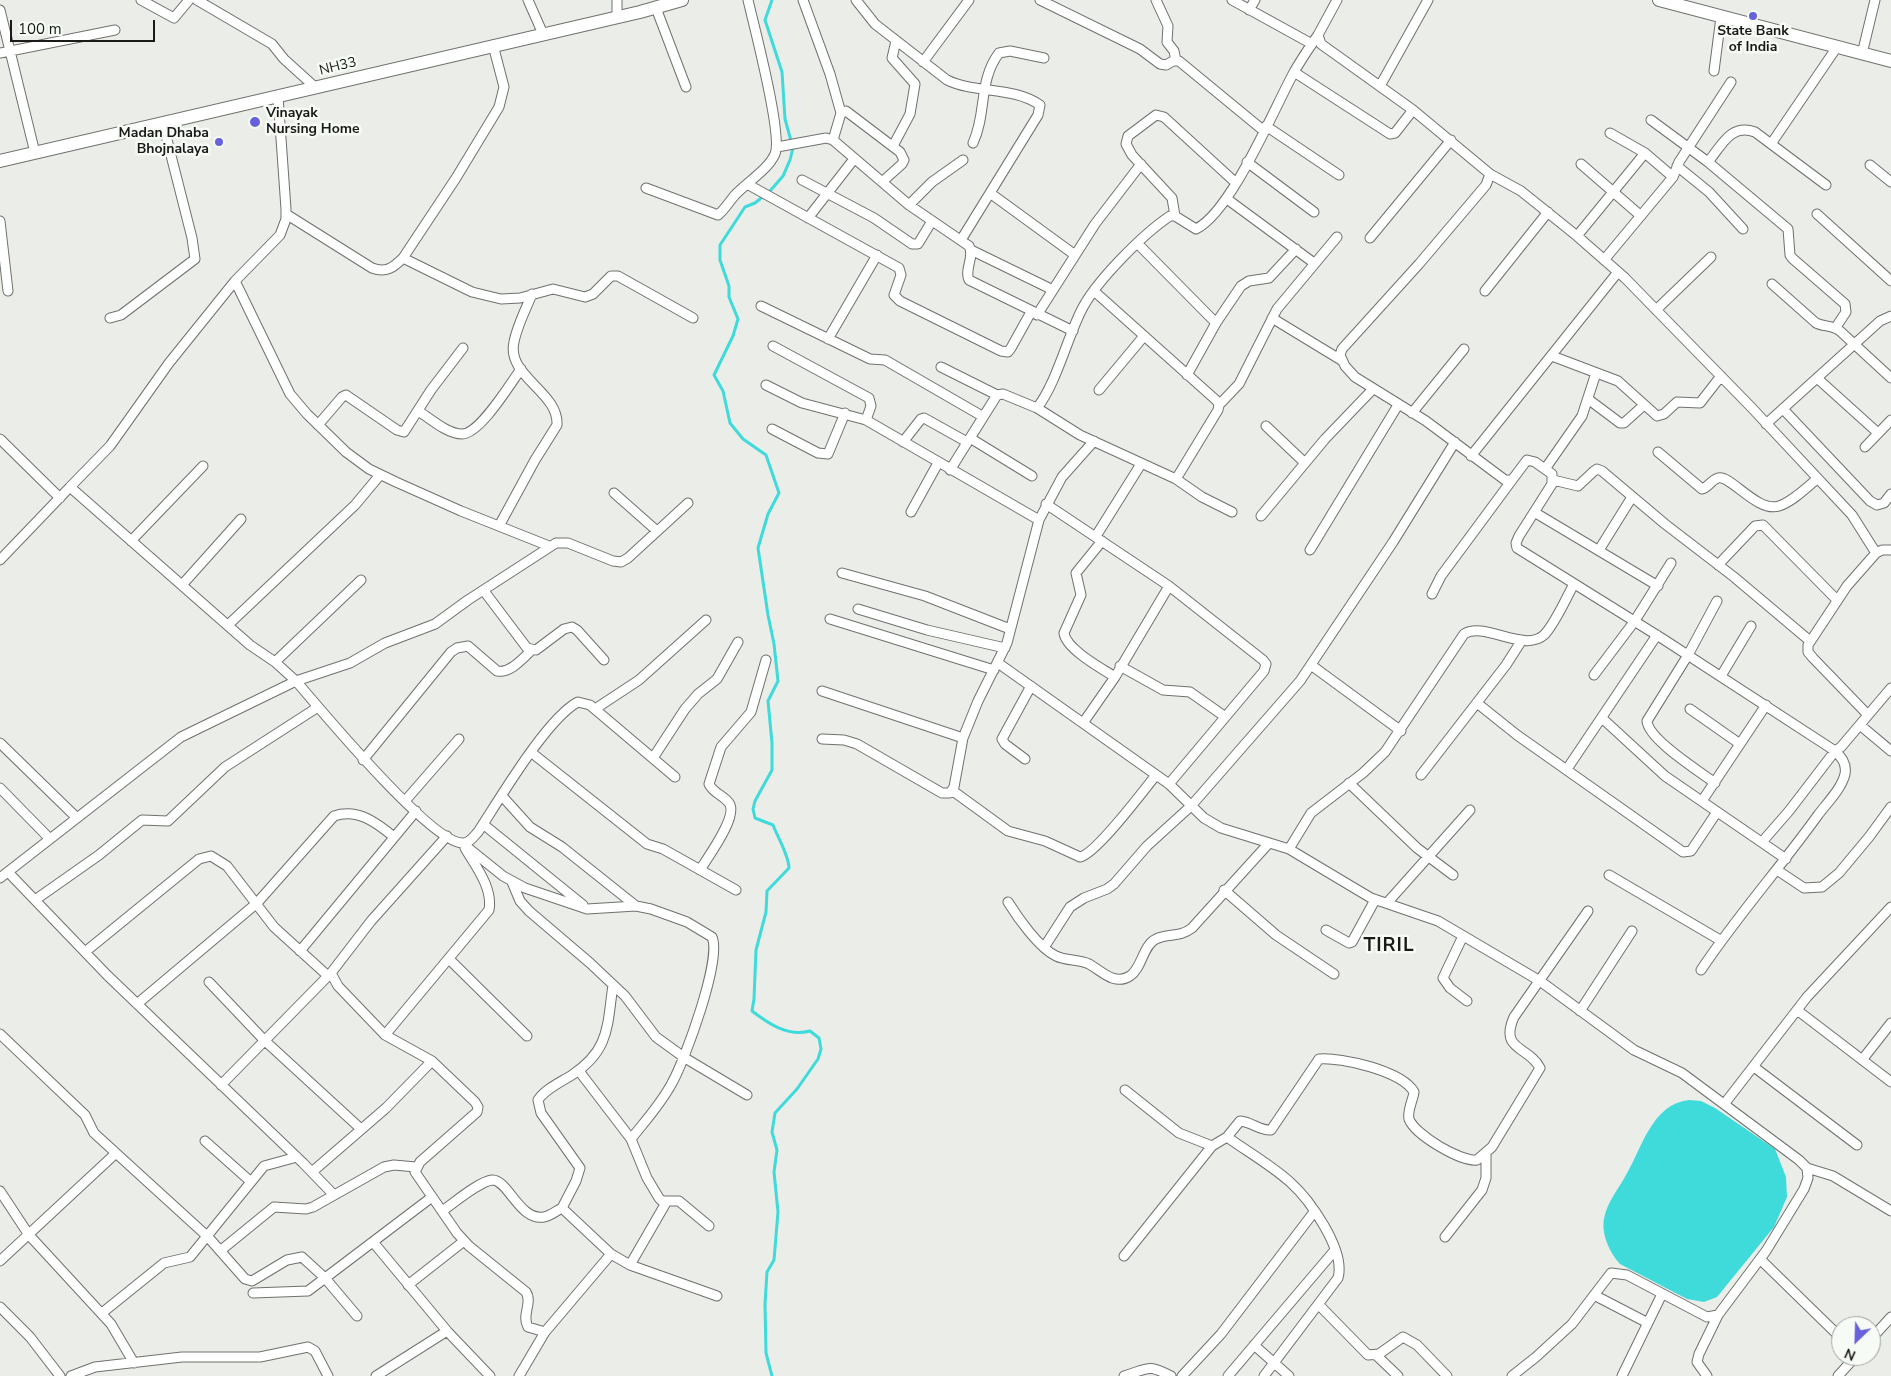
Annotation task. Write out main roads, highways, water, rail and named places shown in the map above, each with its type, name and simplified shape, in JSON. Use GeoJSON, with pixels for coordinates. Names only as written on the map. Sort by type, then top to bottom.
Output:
{"type":"FeatureCollection","features":[{"type":"Feature","properties":{"kind":"main road","name":"NH33"},"geometry":{"type":"LineString","coordinates":[[0,161],[164,124],[493,45],[617,18],[682,0]]}},
{"type":"Feature","properties":{"kind":"main road"},"geometry":{"type":"LineString","coordinates":[[1659,0],[1891,61]]}},
{"type":"Feature","properties":{"kind":"water"},"geometry":{"type":"Polygon","coordinates":[[[1689,1100],[1701,1101],[1715,1108],[1775,1149],[1786,1177],[1787,1197],[1774,1227],[1717,1297],[1704,1302],[1687,1299],[1620,1264],[1610,1249],[1603,1225],[1613,1196],[1657,1118],[1676,1103],[1689,1100]]]}},
{"type":"Feature","properties":{"kind":"waterway"},"geometry":{"type":"LineString","coordinates":[[772,0],[765,20],[782,72],[785,119],[793,148],[783,176],[770,191],[755,203],[745,207],[720,245],[720,260],[729,286],[729,297],[738,319],[733,336],[714,375],[723,391],[730,423],[743,439],[766,455],[779,493],[768,514],[758,548],[774,644],[778,681],[768,701],[772,743],[772,770],[755,801],[753,809],[755,818],[773,825],[789,863],[789,868],[767,891],[766,912],[756,950],[752,1011],[772,1025],[786,1031],[810,1031],[819,1038],[821,1049],[818,1059],[797,1089],[775,1113],[772,1132],[777,1150],[774,1172],[778,1212],[774,1260],[767,1272],[765,1304],[766,1353],[772,1376]]}},
{"type":"Feature","properties":{"kind":"place","name":"State Bank of India"},"geometry":{"type":"Point","coordinates":[1753,16]}},
{"type":"Feature","properties":{"kind":"place","name":"Vinayak Nursing Home"},"geometry":{"type":"Point","coordinates":[255,122]}},
{"type":"Feature","properties":{"kind":"place","name":"Madan Dhaba Bhojnalaya"},"geometry":{"type":"Point","coordinates":[219,142]}},
{"type":"Feature","properties":{"kind":"district","name":"TIRIL"},"geometry":{"type":"Point","coordinates":[1389,946]}}]}
